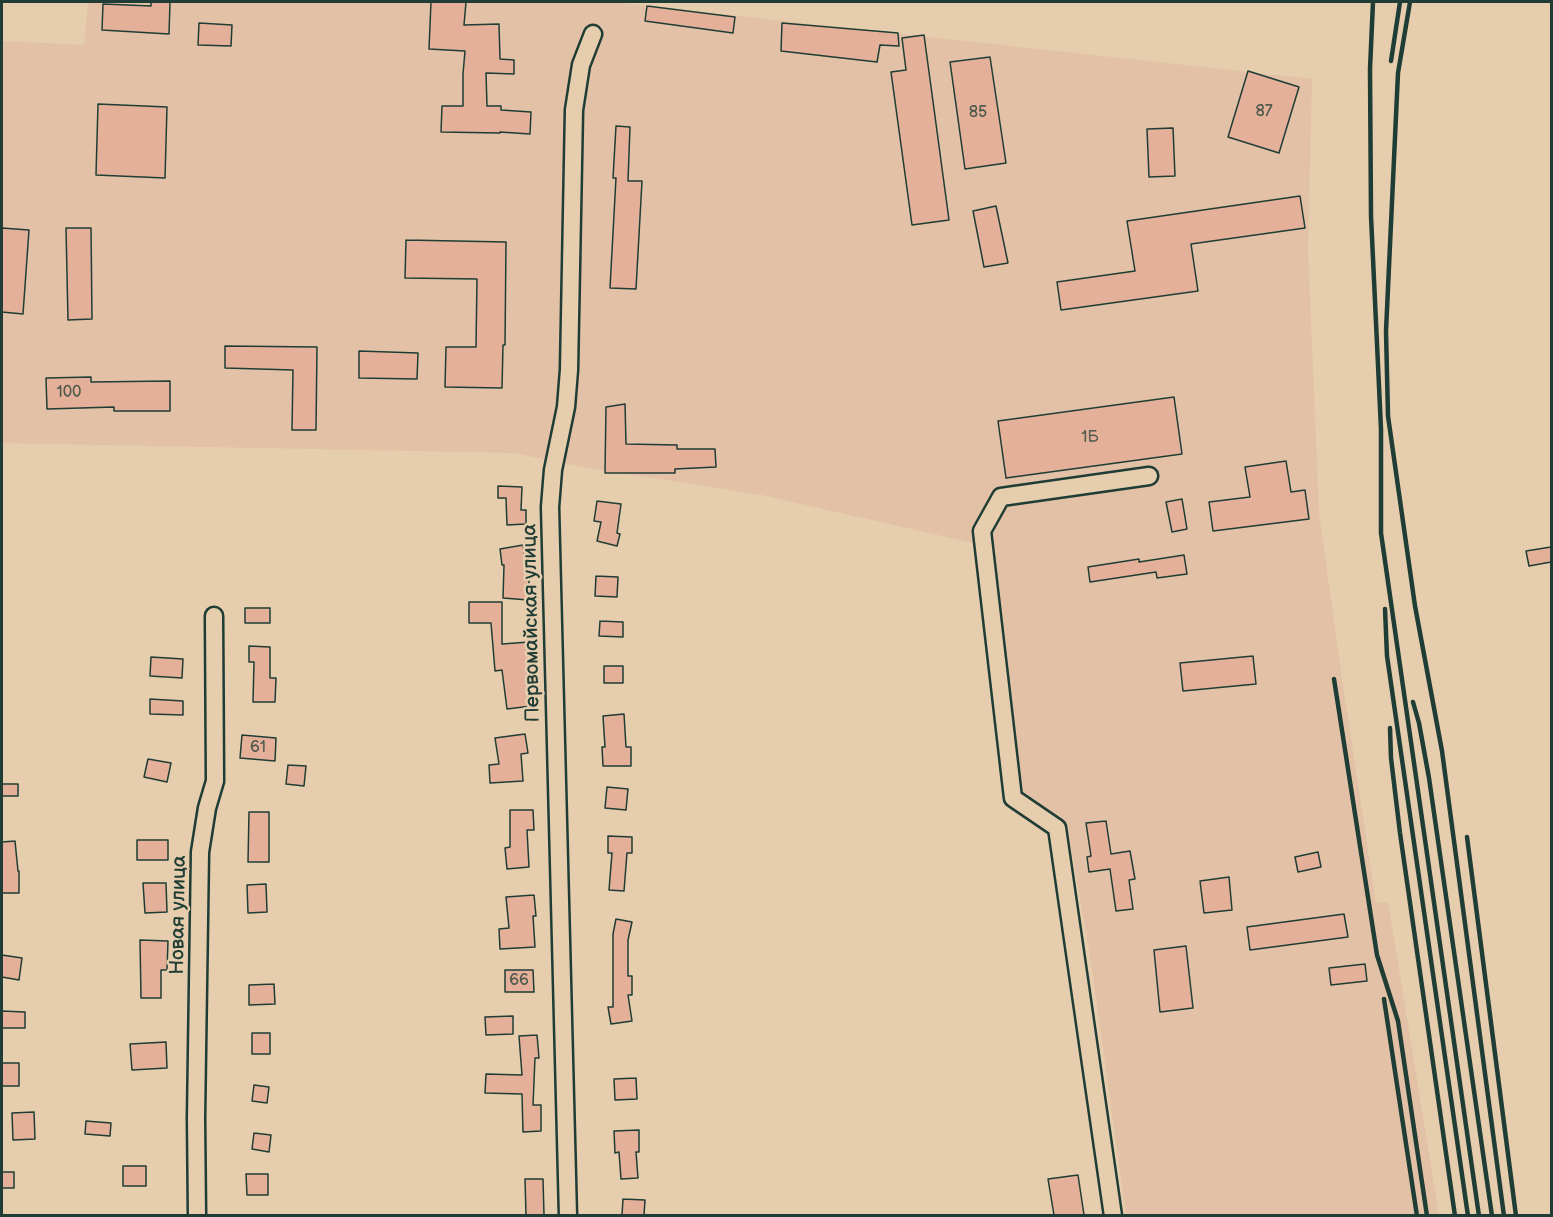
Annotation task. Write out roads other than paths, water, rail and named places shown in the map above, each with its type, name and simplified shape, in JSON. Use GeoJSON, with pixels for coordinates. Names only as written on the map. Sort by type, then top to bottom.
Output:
{"type":"FeatureCollection","features":[{"type":"Feature","properties":{"kind":"street","name":"Первомайская улица"},"geometry":{"type":"LineString","coordinates":[[568,1215],[550,507],[553,470],[566,407],[569,370],[574,110],[581,65],[593,34]]}},
{"type":"Feature","properties":{"kind":"street"},"geometry":{"type":"LineString","coordinates":[[1113,1215],[1057,828],[1013,798],[982,531],[1000,497],[1149,476]]}},
{"type":"Feature","properties":{"kind":"street","name":"Новая улица"},"geometry":{"type":"LineString","coordinates":[[197,1215],[196,1118],[200,852],[207,808],[216,774],[214,616]]}},
{"type":"Feature","properties":{"kind":"railway"},"geometry":{"type":"LineString","coordinates":[[1373,2],[1370,69],[1371,216],[1381,429],[1381,533],[1479,1216]]}},
{"type":"Feature","properties":{"kind":"railway"},"geometry":{"type":"LineString","coordinates":[[1391,61],[1400,2]]}},
{"type":"Feature","properties":{"kind":"railway"},"geometry":{"type":"LineString","coordinates":[[1410,2],[1398,73],[1386,331],[1388,416],[1415,606],[1442,751],[1504,1216]]}},
{"type":"Feature","properties":{"kind":"railway"},"geometry":{"type":"LineString","coordinates":[[1385,609],[1387,656],[1468,1216]]}},
{"type":"Feature","properties":{"kind":"railway"},"geometry":{"type":"LineString","coordinates":[[1334,679],[1377,955],[1398,1021],[1427,1216]]}},
{"type":"Feature","properties":{"kind":"railway"},"geometry":{"type":"LineString","coordinates":[[1413,702],[1429,778],[1492,1216]]}},
{"type":"Feature","properties":{"kind":"railway"},"geometry":{"type":"LineString","coordinates":[[1390,728],[1391,758],[1400,833],[1455,1216]]}},
{"type":"Feature","properties":{"kind":"railway"},"geometry":{"type":"LineString","coordinates":[[1467,837],[1516,1216]]}},
{"type":"Feature","properties":{"kind":"railway"},"geometry":{"type":"LineString","coordinates":[[1384,999],[1417,1216]]}}]}
